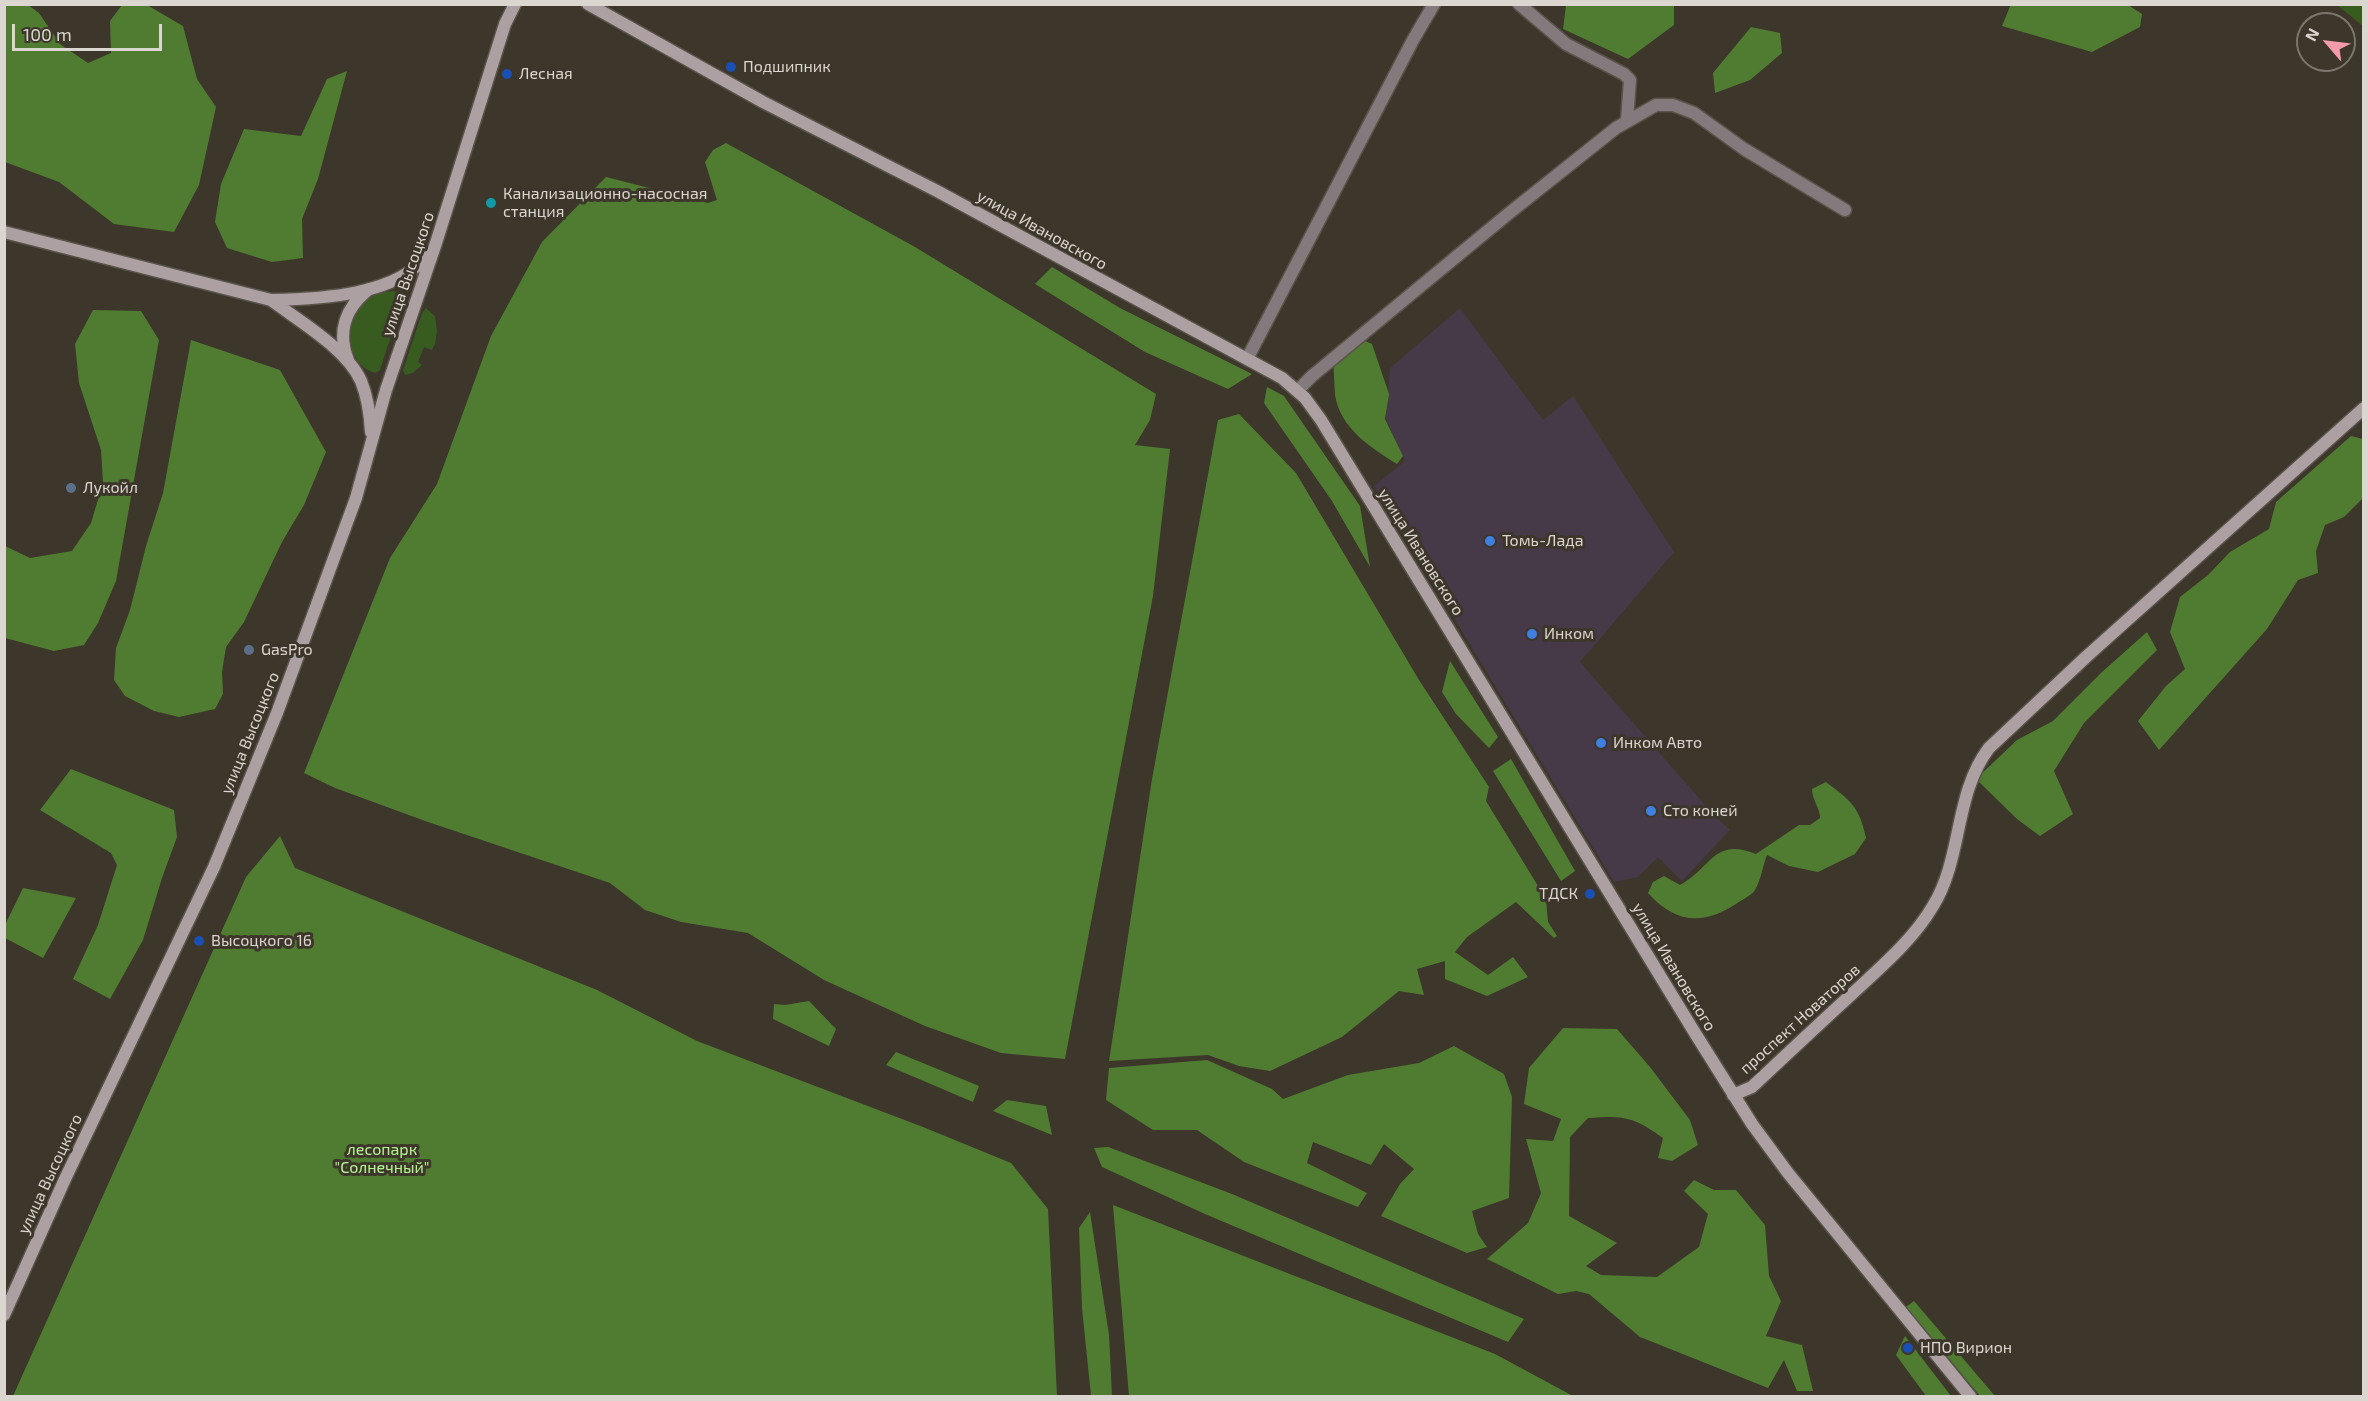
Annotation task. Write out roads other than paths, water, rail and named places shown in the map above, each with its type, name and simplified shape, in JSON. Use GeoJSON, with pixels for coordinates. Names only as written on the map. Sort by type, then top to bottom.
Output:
{"type":"FeatureCollection","features":[{"type":"Feature","properties":{"kind":"main road","name":"улица Высоцкого"},"geometry":{"type":"LineString","coordinates":[[4,1315],[65,1179],[200,896],[277,713],[356,498],[386,390],[436,243],[505,24],[515,4]]}},
{"type":"Feature","properties":{"kind":"main road","name":"улица Ивановского"},"geometry":{"type":"LineString","coordinates":[[588,4],[763,102],[937,191],[1282,378],[1298,390],[1321,420],[1733,1095],[1788,1173],[1970,1396]]}},
{"type":"Feature","properties":{"kind":"main road"},"geometry":{"type":"LineString","coordinates":[[4,232],[271,300],[316,299],[396,283],[421,287]]}},
{"type":"Feature","properties":{"kind":"main road"},"geometry":{"type":"LineString","coordinates":[[350,364],[344,349],[342,334],[349,311],[359,297],[375,287],[408,274],[423,262],[436,243]]}},
{"type":"Feature","properties":{"kind":"main road"},"geometry":{"type":"LineString","coordinates":[[271,300],[340,353],[350,364],[361,380],[369,405],[372,439]]}},
{"type":"Feature","properties":{"kind":"main road"},"geometry":{"type":"LineString","coordinates":[[361,380],[386,390]]}},
{"type":"Feature","properties":{"kind":"main road","name":"проспект Новаторов"},"geometry":{"type":"LineString","coordinates":[[1733,1095],[1752,1087],[1886,963],[1918,928],[1944,884],[1955,853],[1969,782],[1978,762],[1989,748],[2086,657],[2364,408]]}},
{"type":"Feature","properties":{"kind":"street"},"geometry":{"type":"LineString","coordinates":[[1247,359],[1413,40],[1434,4]]}},
{"type":"Feature","properties":{"kind":"street"},"geometry":{"type":"LineString","coordinates":[[1520,4],[1566,44],[1624,74],[1629,80],[1627,120]]}},
{"type":"Feature","properties":{"kind":"street"},"geometry":{"type":"LineString","coordinates":[[1298,390],[1319,369],[1508,214],[1627,120],[1656,105],[1673,105],[1695,113],[1744,149],[1845,210]]}},
{"type":"Feature","properties":{"kind":"place","name":"Подшипник"},"geometry":{"type":"Point","coordinates":[731,67]}},
{"type":"Feature","properties":{"kind":"place","name":"Лесная"},"geometry":{"type":"Point","coordinates":[507,74]}},
{"type":"Feature","properties":{"kind":"place","name":"Канализационно-насосная станция"},"geometry":{"type":"Point","coordinates":[491,203]}},
{"type":"Feature","properties":{"kind":"place","name":"Лукойл"},"geometry":{"type":"Point","coordinates":[71,488]}},
{"type":"Feature","properties":{"kind":"place","name":"Томь-Лада"},"geometry":{"type":"Point","coordinates":[1490,541]}},
{"type":"Feature","properties":{"kind":"place","name":"Инком"},"geometry":{"type":"Point","coordinates":[1532,634]}},
{"type":"Feature","properties":{"kind":"place","name":"GasPro"},"geometry":{"type":"Point","coordinates":[249,650]}},
{"type":"Feature","properties":{"kind":"place","name":"Инком Авто"},"geometry":{"type":"Point","coordinates":[1601,743]}},
{"type":"Feature","properties":{"kind":"place","name":"Сто коней"},"geometry":{"type":"Point","coordinates":[1651,811]}},
{"type":"Feature","properties":{"kind":"place","name":"ТДСК"},"geometry":{"type":"Point","coordinates":[1590,894]}},
{"type":"Feature","properties":{"kind":"place","name":"Высоцкого 16"},"geometry":{"type":"Point","coordinates":[199,941]}},
{"type":"Feature","properties":{"kind":"place","name":"НПО Вирион"},"geometry":{"type":"Point","coordinates":[1908,1348]}},
{"type":"Feature","properties":{"kind":"park label","name":"лесопарк \"Солнечный\""},"geometry":{"type":"Point","coordinates":[382,1159]}}]}
